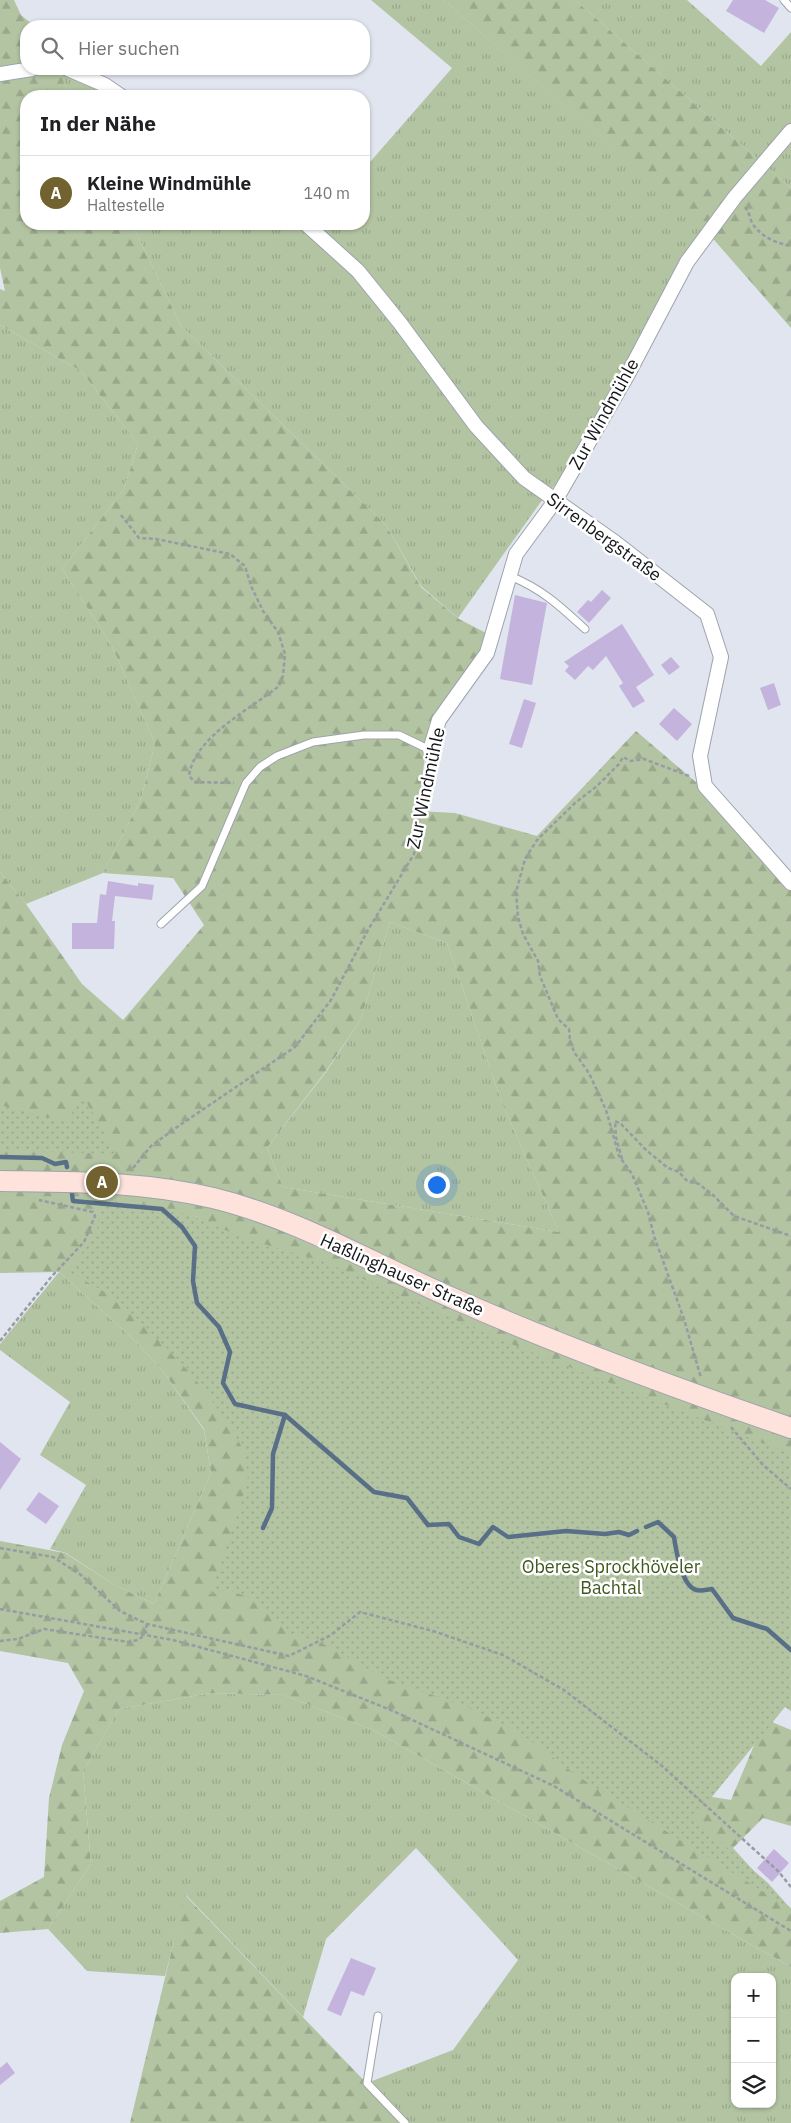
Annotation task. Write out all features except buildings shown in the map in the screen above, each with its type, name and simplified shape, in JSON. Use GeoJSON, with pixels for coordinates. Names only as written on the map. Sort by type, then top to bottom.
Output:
{"type":"FeatureCollection","features":[{"type":"Feature","properties":{"kind":"main road","name":"Haßlinghauser Straße"},"geometry":{"type":"LineString","coordinates":[[0,1181],[116,1182],[151,1186],[214,1198],[279,1220],[524,1329],[791,1428]]}},
{"type":"Feature","properties":{"kind":"street"},"geometry":{"type":"LineString","coordinates":[[0,74],[20,71]]}},
{"type":"Feature","properties":{"kind":"street"},"geometry":{"type":"LineString","coordinates":[[82,75],[112,90]]}},
{"type":"Feature","properties":{"kind":"street","name":"Zur Windmühle"},"geometry":{"type":"LineString","coordinates":[[430,750],[439,720],[487,653],[516,554],[555,501],[628,374],[687,262],[734,197],[791,132]]}},
{"type":"Feature","properties":{"kind":"street","name":"Sirrenbergstraße"},"geometry":{"type":"LineString","coordinates":[[312,230],[358,272],[498,451],[524,478],[616,543],[707,614],[721,657],[700,756],[705,786]]}},
{"type":"Feature","properties":{"kind":"street"},"geometry":{"type":"LineString","coordinates":[[705,786],[791,884]]}},
{"type":"Feature","properties":{"kind":"lane"},"geometry":{"type":"LineString","coordinates":[[784,0],[791,8]]}},
{"type":"Feature","properties":{"kind":"lane"},"geometry":{"type":"LineString","coordinates":[[510,576],[533,586],[548,596],[586,629]]}},
{"type":"Feature","properties":{"kind":"lane"},"geometry":{"type":"LineString","coordinates":[[161,924],[202,886],[246,783],[260,767],[277,756],[313,742],[364,735],[399,735],[430,750]]}},
{"type":"Feature","properties":{"kind":"lane"},"geometry":{"type":"LineString","coordinates":[[378,2016],[367,2083],[405,2123]]}},
{"type":"Feature","properties":{"kind":"path"},"geometry":{"type":"LineString","coordinates":[[734,197],[747,210],[753,224],[764,235],[776,243],[791,246]]}},
{"type":"Feature","properties":{"kind":"path"},"geometry":{"type":"LineString","coordinates":[[120,514],[139,538],[230,554],[245,566],[251,586],[278,632],[285,654],[283,676],[279,686],[214,735],[201,750],[190,769],[189,776],[195,782],[246,783]]}},
{"type":"Feature","properties":{"kind":"path","name":"Zur Windmühle"},"geometry":{"type":"LineString","coordinates":[[116,1182],[137,1166],[151,1146],[172,1130],[295,1047],[331,1000],[368,930],[414,854],[430,750]]}},
{"type":"Feature","properties":{"kind":"path"},"geometry":{"type":"LineString","coordinates":[[705,786],[683,773],[662,765],[644,759],[631,761],[623,757],[619,764],[597,786],[575,803],[537,840],[525,859],[516,892],[518,917],[523,934],[538,961],[540,976],[558,1019],[569,1029],[574,1052],[583,1062],[602,1098],[619,1156],[632,1174],[648,1212],[654,1236],[684,1319],[704,1386],[742,1442],[763,1465],[791,1489]]}},
{"type":"Feature","properties":{"kind":"path"},"geometry":{"type":"LineString","coordinates":[[625,1165],[619,1150],[615,1122],[621,1124],[646,1150],[668,1168],[680,1172],[686,1180],[698,1184],[713,1195],[734,1216],[791,1236]]}},
{"type":"Feature","properties":{"kind":"path"},"geometry":{"type":"LineString","coordinates":[[0,1341],[52,1276],[84,1242],[95,1216],[94,1212],[37,1200]]}},
{"type":"Feature","properties":{"kind":"path"},"geometry":{"type":"LineString","coordinates":[[0,1548],[53,1557],[81,1575],[120,1611],[147,1624],[289,1656],[331,1635],[360,1612],[433,1632],[503,1655],[564,1690],[662,1766],[778,1871],[791,1887]]}},
{"type":"Feature","properties":{"kind":"path"},"geometry":{"type":"LineString","coordinates":[[0,1609],[173,1640],[306,1676],[391,1710],[554,1786],[791,1931]]}},
{"type":"Feature","properties":{"kind":"path"},"geometry":{"type":"LineString","coordinates":[[0,1641],[18,1639],[44,1629],[128,1642],[139,1640],[145,1636],[147,1624]]}},
{"type":"Feature","properties":{"kind":"green space"},"geometry":{"type":"Polygon","coordinates":[[[0,0],[14,0],[21,15],[27,20],[20,20],[20,65],[0,69],[0,0]]]}},
{"type":"Feature","properties":{"kind":"green space"},"geometry":{"type":"Polygon","coordinates":[[[371,0],[444,0],[705,229],[560,479],[540,503],[458,618],[421,586],[386,525],[181,326],[135,230],[305,230],[308,232],[310,230],[370,230],[370,162],[452,68],[371,0]]]}},
{"type":"Feature","properties":{"kind":"green space"},"geometry":{"type":"Polygon","coordinates":[[[444,0],[575,0],[791,188],[791,328],[708,233],[444,0]]]}},
{"type":"Feature","properties":{"kind":"green space"},"geometry":{"type":"Polygon","coordinates":[[[575,0],[687,0],[761,66],[791,32],[791,188],[575,0]]]}},
{"type":"Feature","properties":{"kind":"green space"},"geometry":{"type":"Polygon","coordinates":[[[26,75],[60,75],[67,90],[20,90],[20,230],[135,230],[181,326],[386,525],[421,587],[459,619],[488,634],[484,650],[429,725],[418,811],[455,813],[537,836],[636,731],[704,789],[755,853],[791,891],[791,1578],[246,1249],[196,1216],[207,1268],[682,1792],[731,1800],[765,1719],[791,1730],[791,1826],[763,1818],[733,1848],[782,1902],[791,1908],[791,1967],[375,1731],[284,1695],[211,1693],[119,1709],[83,1771],[91,1864],[48,1929],[0,1933],[0,1901],[44,1877],[49,1798],[62,1745],[84,1691],[68,1663],[0,1651],[0,1541],[65,1553],[113,1584],[154,1604],[211,1473],[204,1429],[162,1370],[132,1338],[59,1272],[0,1273],[0,872],[26,904],[82,984],[123,1020],[204,925],[173,878],[103,873],[141,799],[155,743],[111,644],[62,569],[124,489],[138,444],[81,371],[0,325],[0,289],[5,291],[0,268],[0,80],[26,75]],[[390,922],[361,1019],[326,1071],[267,1148],[283,1187],[559,1232],[502,1103],[447,943],[390,922]]]}},
{"type":"Feature","properties":{"kind":"green space"},"geometry":{"type":"Polygon","coordinates":[[[60,75],[75,77],[101,90],[67,90],[60,75]]]}},
{"type":"Feature","properties":{"kind":"green space"},"geometry":{"type":"Polygon","coordinates":[[[0,325],[81,371],[138,444],[124,489],[62,569],[111,644],[155,743],[141,799],[103,873],[26,904],[0,872],[0,325]]]}},
{"type":"Feature","properties":{"kind":"green space"},"geometry":{"type":"Polygon","coordinates":[[[390,922],[447,943],[502,1103],[559,1232],[283,1187],[267,1148],[326,1072],[361,1019],[390,922]]]}},
{"type":"Feature","properties":{"kind":"green space"},"geometry":{"type":"Polygon","coordinates":[[[83,1096],[116,1154],[0,1150],[0,1105],[66,1122],[83,1096]]]}},
{"type":"Feature","properties":{"kind":"green space","name":"Oberes Sprockhöveler Bachtal"},"geometry":{"type":"Polygon","coordinates":[[[103,1205],[190,1214],[243,1238],[325,1262],[501,1340],[791,1454],[791,1711],[785,1707],[694,1819],[768,1883],[791,1909],[579,1777],[520,1733],[470,1708],[386,1679],[318,1641],[293,1635],[248,1597],[228,1590],[210,1594],[248,1481],[245,1453],[229,1424],[192,1375],[144,1325],[103,1291],[68,1271],[95,1236],[103,1205]]]}},
{"type":"Feature","properties":{"kind":"green space"},"geometry":{"type":"Polygon","coordinates":[[[59,1272],[132,1338],[162,1370],[204,1430],[211,1473],[154,1604],[113,1584],[66,1553],[50,1549],[86,1485],[40,1455],[70,1402],[0,1350],[0,1344],[59,1272]]]}},
{"type":"Feature","properties":{"kind":"green space"},"geometry":{"type":"Polygon","coordinates":[[[211,1693],[284,1695],[375,1731],[791,1967],[791,2123],[405,2123],[367,2083],[453,2050],[518,1960],[416,1848],[326,1939],[303,2017],[186,1895],[165,1976],[87,1971],[48,1929],[91,1864],[83,1771],[119,1709],[211,1693]]]}},
{"type":"Feature","properties":{"kind":"green space"},"geometry":{"type":"Polygon","coordinates":[[[185,1895],[405,2123],[130,2123],[185,1895]]]}},
{"type":"Feature","properties":{"kind":"waterway"},"geometry":{"type":"LineString","coordinates":[[0,1157],[42,1158],[55,1164],[66,1162],[67,1167]]}},
{"type":"Feature","properties":{"kind":"waterway"},"geometry":{"type":"LineString","coordinates":[[72,1194],[73,1201],[162,1209],[182,1227],[195,1246],[193,1281],[197,1303],[219,1327],[230,1352],[223,1383],[235,1404],[285,1415],[374,1492],[407,1498],[428,1525],[449,1524],[459,1537],[479,1544],[493,1527],[508,1537],[566,1531],[605,1534],[619,1532],[629,1535],[637,1531]]}},
{"type":"Feature","properties":{"kind":"waterway"},"geometry":{"type":"LineString","coordinates":[[263,1528],[272,1508],[273,1454],[285,1415]]}},
{"type":"Feature","properties":{"kind":"waterway"},"geometry":{"type":"LineString","coordinates":[[646,1527],[658,1522],[674,1537],[680,1566],[691,1587],[696,1590],[712,1589],[733,1618],[767,1629],[791,1650]]}},
{"type":"Feature","properties":{"kind":"place","name":"Kleine Windmühle"},"geometry":{"type":"Point","coordinates":[102,1182]}}]}
